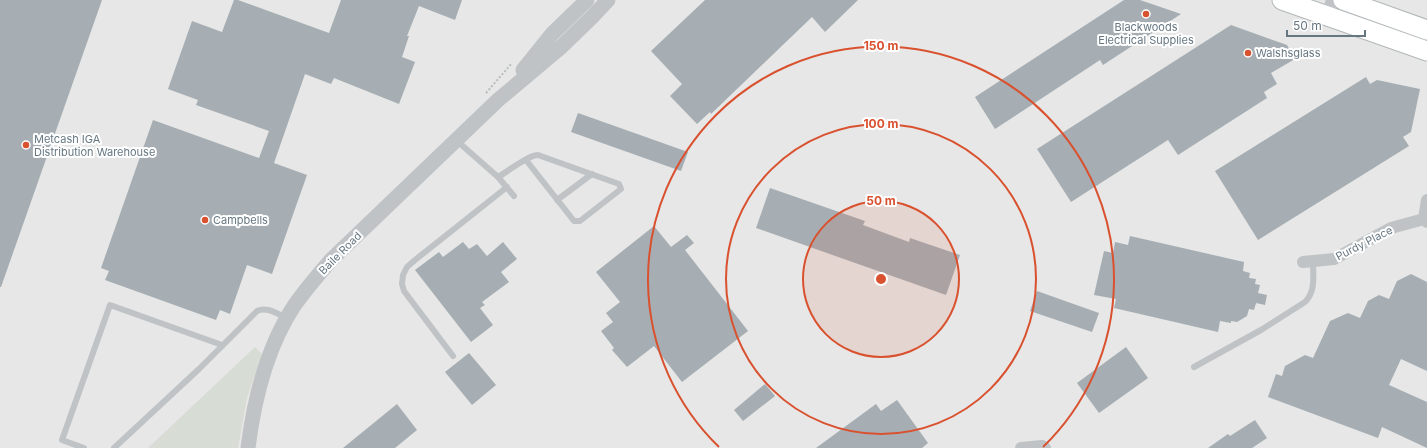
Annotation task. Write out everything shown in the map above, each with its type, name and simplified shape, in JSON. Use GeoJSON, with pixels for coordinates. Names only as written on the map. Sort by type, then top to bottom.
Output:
{"type":"FeatureCollection","features":[{"type":"Feature","properties":{"kind":"main road"},"geometry":{"type":"LineString","coordinates":[[1282,0],[1330,8],[1427,51]]}},
{"type":"Feature","properties":{"kind":"main road"},"geometry":{"type":"LineString","coordinates":[[1343,0],[1427,30]]}},
{"type":"Feature","properties":{"kind":"street","name":"Baile Road"},"geometry":{"type":"LineString","coordinates":[[498,100],[552,34],[587,0]]}},
{"type":"Feature","properties":{"kind":"street","name":"Baile Road"},"geometry":{"type":"LineString","coordinates":[[248,448],[254,408],[263,375],[287,318],[312,282],[331,260],[498,100],[560,48],[602,2]]}},
{"type":"Feature","properties":{"kind":"street"},"geometry":{"type":"LineString","coordinates":[[1426,220],[1427,200]]}},
{"type":"Feature","properties":{"kind":"street","name":"Purdy Place"},"geometry":{"type":"LineString","coordinates":[[1308,261],[1334,259],[1391,228],[1426,220]]}},
{"type":"Feature","properties":{"kind":"street"},"geometry":{"type":"LineString","coordinates":[[1021,448],[1042,446],[1045,448]]}},
{"type":"Feature","properties":{"kind":"lane"},"geometry":{"type":"LineString","coordinates":[[456,140],[498,178],[514,196]]}},
{"type":"Feature","properties":{"kind":"lane"},"geometry":{"type":"LineString","coordinates":[[498,178],[532,156],[538,155],[619,184],[621,189],[577,222],[574,221],[526,160]]}},
{"type":"Feature","properties":{"kind":"lane"},"geometry":{"type":"LineString","coordinates":[[557,200],[592,174]]}},
{"type":"Feature","properties":{"kind":"lane"},"geometry":{"type":"LineString","coordinates":[[453,356],[406,296],[402,284],[403,275],[415,260],[507,187]]}},
{"type":"Feature","properties":{"kind":"lane"},"geometry":{"type":"LineString","coordinates":[[1194,367],[1260,330],[1305,302],[1313,289],[1308,261]]}},
{"type":"Feature","properties":{"kind":"lane"},"geometry":{"type":"LineString","coordinates":[[84,448],[62,440],[110,305],[222,345]]}},
{"type":"Feature","properties":{"kind":"lane"},"geometry":{"type":"LineString","coordinates":[[114,448],[257,311],[267,309],[287,318]]}},
{"type":"Feature","properties":{"kind":"shaded area"},"geometry":{"type":"Polygon","coordinates":[[[0,0],[1427,0],[1427,448],[0,448],[0,0]]]}},
{"type":"Feature","properties":{"kind":"shaded area"},"geometry":{"type":"Polygon","coordinates":[[[255,347],[262,354],[247,398],[238,448],[148,448],[255,347]]]}},
{"type":"Feature","properties":{"kind":"building","name":"Metcash IGA Distribution Warehouse"},"geometry":{"type":"Polygon","coordinates":[[[0,0],[102,0],[1,287],[0,287],[0,0]]]}},
{"type":"Feature","properties":{"kind":"building"},"geometry":{"type":"Polygon","coordinates":[[[234,0],[238,0],[329,33],[341,0],[462,0],[455,20],[419,6],[407,36],[409,36],[402,57],[415,62],[399,104],[334,78],[331,84],[305,74],[274,163],[307,175],[272,274],[247,265],[230,314],[220,310],[216,320],[105,280],[109,271],[101,268],[153,120],[259,158],[269,131],[196,105],[198,100],[168,89],[192,21],[222,32],[234,0]]]}},
{"type":"Feature","properties":{"kind":"building"},"geometry":{"type":"Polygon","coordinates":[[[705,0],[858,0],[825,32],[812,17],[711,114],[710,112],[697,124],[670,96],[682,84],[651,51],[705,0]]]}},
{"type":"Feature","properties":{"kind":"building"},"geometry":{"type":"Polygon","coordinates":[[[1124,0],[1140,0],[1181,14],[1103,65],[1100,60],[995,129],[975,97],[1124,0]]]}},
{"type":"Feature","properties":{"kind":"building"},"geometry":{"type":"Polygon","coordinates":[[[1231,25],[1287,45],[1295,59],[1271,73],[1277,84],[1264,92],[1267,98],[1178,155],[1168,140],[1071,202],[1037,149],[1231,25]]]}},
{"type":"Feature","properties":{"kind":"building"},"geometry":{"type":"Polygon","coordinates":[[[1366,77],[1370,84],[1377,80],[1420,89],[1411,132],[1403,137],[1409,146],[1258,240],[1215,171],[1366,77]]]}},
{"type":"Feature","properties":{"kind":"building"},"geometry":{"type":"Polygon","coordinates":[[[578,113],[688,152],[681,171],[571,132],[578,113]]]}},
{"type":"Feature","properties":{"kind":"building"},"geometry":{"type":"Polygon","coordinates":[[[770,188],[865,221],[863,225],[909,242],[910,238],[960,255],[946,295],[756,228],[770,188]]]}},
{"type":"Feature","properties":{"kind":"building"},"geometry":{"type":"Polygon","coordinates":[[[654,226],[671,247],[687,235],[694,243],[685,250],[748,331],[682,382],[654,346],[627,367],[612,350],[614,348],[601,331],[613,322],[606,313],[620,302],[596,272],[654,226]]]}},
{"type":"Feature","properties":{"kind":"building"},"geometry":{"type":"Polygon","coordinates":[[[1130,236],[1244,262],[1243,271],[1250,273],[1249,278],[1256,279],[1255,284],[1260,285],[1258,293],[1267,295],[1265,305],[1256,303],[1254,310],[1249,309],[1247,316],[1237,322],[1231,321],[1231,323],[1220,321],[1218,332],[1114,308],[1116,299],[1094,295],[1104,251],[1113,253],[1115,242],[1128,245],[1130,236]]]}},
{"type":"Feature","properties":{"kind":"building"},"geometry":{"type":"Polygon","coordinates":[[[463,242],[469,249],[477,244],[487,256],[503,242],[517,259],[501,272],[509,282],[482,302],[485,305],[480,308],[493,325],[471,342],[415,270],[439,252],[443,257],[463,242]]]}},
{"type":"Feature","properties":{"kind":"building"},"geometry":{"type":"Polygon","coordinates":[[[1411,274],[1427,282],[1427,371],[1401,359],[1389,385],[1427,402],[1427,448],[1382,427],[1378,438],[1268,397],[1276,374],[1282,376],[1285,366],[1305,355],[1313,358],[1330,321],[1348,313],[1360,318],[1368,301],[1379,295],[1389,299],[1397,281],[1411,274]]]}},
{"type":"Feature","properties":{"kind":"building"},"geometry":{"type":"Polygon","coordinates":[[[1037,291],[1099,313],[1092,332],[1030,311],[1037,291]]]}},
{"type":"Feature","properties":{"kind":"building"},"geometry":{"type":"Polygon","coordinates":[[[1126,347],[1148,378],[1099,413],[1077,383],[1126,347]]]}},
{"type":"Feature","properties":{"kind":"building"},"geometry":{"type":"Polygon","coordinates":[[[469,353],[496,385],[472,405],[445,372],[469,353]]]}},
{"type":"Feature","properties":{"kind":"building"},"geometry":{"type":"Polygon","coordinates":[[[765,384],[775,396],[743,421],[734,410],[765,384]]]}},
{"type":"Feature","properties":{"kind":"building"},"geometry":{"type":"Polygon","coordinates":[[[897,400],[928,443],[922,448],[816,448],[876,404],[881,411],[897,400]]]}},
{"type":"Feature","properties":{"kind":"building"},"geometry":{"type":"Polygon","coordinates":[[[397,404],[417,430],[395,448],[343,448],[397,404]]]}},
{"type":"Feature","properties":{"kind":"building"},"geometry":{"type":"Polygon","coordinates":[[[1255,420],[1267,438],[1252,448],[1208,448],[1228,434],[1230,436],[1255,420]]]}},
{"type":"Feature","properties":{"kind":"place","name":"Blackwoods Electrical Supplies"},"geometry":{"type":"Point","coordinates":[1146,14]}},
{"type":"Feature","properties":{"kind":"place","name":"Walshsglass"},"geometry":{"type":"Point","coordinates":[1248,53]}},
{"type":"Feature","properties":{"kind":"place","name":"Metcash IGA Distribution Warehouse"},"geometry":{"type":"Point","coordinates":[26,145]}},
{"type":"Feature","properties":{"kind":"place","name":"Campbells"},"geometry":{"type":"Point","coordinates":[205,220]}}]}
